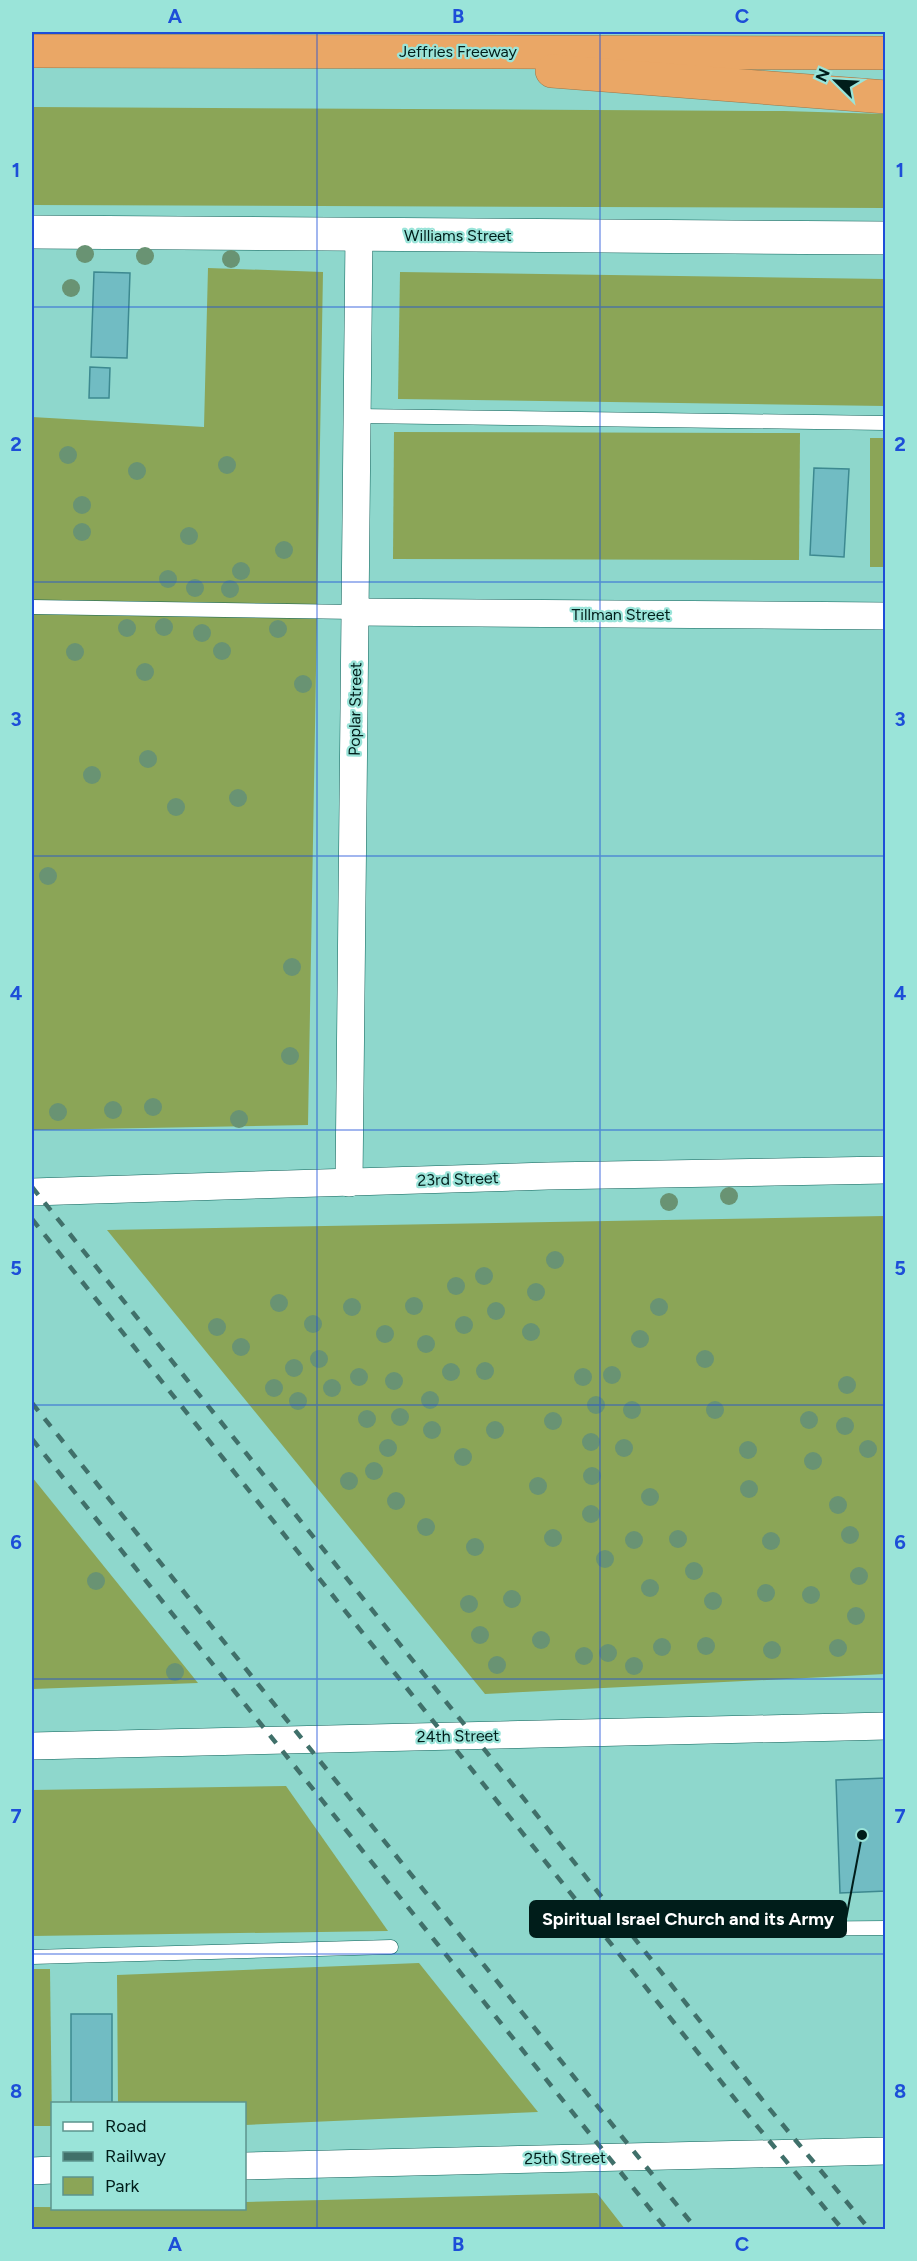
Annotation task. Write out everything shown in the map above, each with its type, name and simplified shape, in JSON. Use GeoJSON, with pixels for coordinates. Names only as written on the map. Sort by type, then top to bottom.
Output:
{"type":"FeatureCollection","features":[{"type":"Feature","properties":{"kind":"highway"},"geometry":{"type":"LineString","coordinates":[[278,50],[885,97]]}},
{"type":"Feature","properties":{"kind":"highway","name":"Jeffries Freeway"},"geometry":{"type":"LineString","coordinates":[[32,51],[885,52]]}},
{"type":"Feature","properties":{"kind":"street","name":"Williams Street"},"geometry":{"type":"LineString","coordinates":[[32,232],[885,238]]}},
{"type":"Feature","properties":{"kind":"street","name":"Poplar Street"},"geometry":{"type":"LineString","coordinates":[[349,1182],[359,235]]}},
{"type":"Feature","properties":{"kind":"street","name":"Tillman Street"},"geometry":{"type":"LineString","coordinates":[[356,612],[885,616]]}},
{"type":"Feature","properties":{"kind":"street","name":"23rd Street"},"geometry":{"type":"LineString","coordinates":[[32,1192],[349,1182],[885,1170]]}},
{"type":"Feature","properties":{"kind":"street","name":"24th Street"},"geometry":{"type":"LineString","coordinates":[[32,1746],[885,1726]]}},
{"type":"Feature","properties":{"kind":"street","name":"25th Street"},"geometry":{"type":"LineString","coordinates":[[246,2166],[885,2151]]}},
{"type":"Feature","properties":{"kind":"street"},"geometry":{"type":"LineString","coordinates":[[32,2171],[51,2170]]}},
{"type":"Feature","properties":{"kind":"lane"},"geometry":{"type":"LineString","coordinates":[[357,416],[885,423]]}},
{"type":"Feature","properties":{"kind":"lane"},"geometry":{"type":"LineString","coordinates":[[32,607],[356,612]]}},
{"type":"Feature","properties":{"kind":"lane"},"geometry":{"type":"LineString","coordinates":[[761,1929],[885,1928]]}},
{"type":"Feature","properties":{"kind":"lane"},"geometry":{"type":"LineString","coordinates":[[32,1957],[391,1947]]}},
{"type":"Feature","properties":{"kind":"green space"},"geometry":{"type":"Polygon","coordinates":[[[32,107],[784,111],[885,114],[885,208],[32,205],[32,107]]]}},
{"type":"Feature","properties":{"kind":"green space"},"geometry":{"type":"Polygon","coordinates":[[[208,268],[323,272],[308,1125],[34,1130],[32,1128],[32,417],[204,427],[208,268]]]}},
{"type":"Feature","properties":{"kind":"green space"},"geometry":{"type":"Polygon","coordinates":[[[400,272],[885,279],[885,406],[398,399],[400,272]]]}},
{"type":"Feature","properties":{"kind":"green space"},"geometry":{"type":"Polygon","coordinates":[[[394,432],[800,433],[799,560],[393,559],[394,432]]]}},
{"type":"Feature","properties":{"kind":"green space"},"geometry":{"type":"Polygon","coordinates":[[[870,438],[885,438],[885,567],[870,567],[870,438]]]}},
{"type":"Feature","properties":{"kind":"green space"},"geometry":{"type":"Polygon","coordinates":[[[885,1216],[885,1674],[485,1694],[107,1230],[885,1216]]]}},
{"type":"Feature","properties":{"kind":"green space"},"geometry":{"type":"Polygon","coordinates":[[[32,1477],[198,1683],[32,1689],[32,1477]]]}},
{"type":"Feature","properties":{"kind":"green space"},"geometry":{"type":"Polygon","coordinates":[[[286,1786],[388,1931],[32,1936],[32,1790],[286,1786]]]}},
{"type":"Feature","properties":{"kind":"green space"},"geometry":{"type":"Polygon","coordinates":[[[419,1963],[538,2112],[246,2125],[246,2102],[118,2102],[117,1975],[419,1963]]]}},
{"type":"Feature","properties":{"kind":"green space"},"geometry":{"type":"Polygon","coordinates":[[[32,1969],[50,1969],[51,2126],[32,2126],[32,1969]]]}},
{"type":"Feature","properties":{"kind":"green space"},"geometry":{"type":"Polygon","coordinates":[[[597,2193],[625,2229],[32,2229],[32,2207],[51,2207],[51,2210],[246,2210],[246,2202],[597,2193]]]}},
{"type":"Feature","properties":{"kind":"building"},"geometry":{"type":"Polygon","coordinates":[[[94,272],[130,273],[127,358],[91,357],[94,272]]]}},
{"type":"Feature","properties":{"kind":"building"},"geometry":{"type":"Polygon","coordinates":[[[90,367],[110,368],[109,398],[89,398],[90,367]]]}},
{"type":"Feature","properties":{"kind":"building"},"geometry":{"type":"Polygon","coordinates":[[[814,468],[849,469],[844,557],[810,555],[814,468]]]}},
{"type":"Feature","properties":{"kind":"building"},"geometry":{"type":"Polygon","coordinates":[[[886,1778],[886,1891],[840,1893],[836,1780],[886,1778]]]}},
{"type":"Feature","properties":{"kind":"building"},"geometry":{"type":"Polygon","coordinates":[[[71,2014],[112,2014],[112,2102],[71,2102],[71,2014]]]}},
{"type":"Feature","properties":{"kind":"railway"},"geometry":{"type":"LineString","coordinates":[[32,1187],[517,1790],[768,2107],[870,2230]]}},
{"type":"Feature","properties":{"kind":"railway"},"geometry":{"type":"LineString","coordinates":[[32,1219],[743,2109],[843,2230]]}},
{"type":"Feature","properties":{"kind":"railway"},"geometry":{"type":"LineString","coordinates":[[32,1403],[697,2230]]}},
{"type":"Feature","properties":{"kind":"railway"},"geometry":{"type":"LineString","coordinates":[[32,1439],[667,2230]]}},
{"type":"Feature","properties":{"kind":"place","name":"Spiritual Israel Church and its Army"},"geometry":{"type":"Point","coordinates":[862,1835]}}]}
